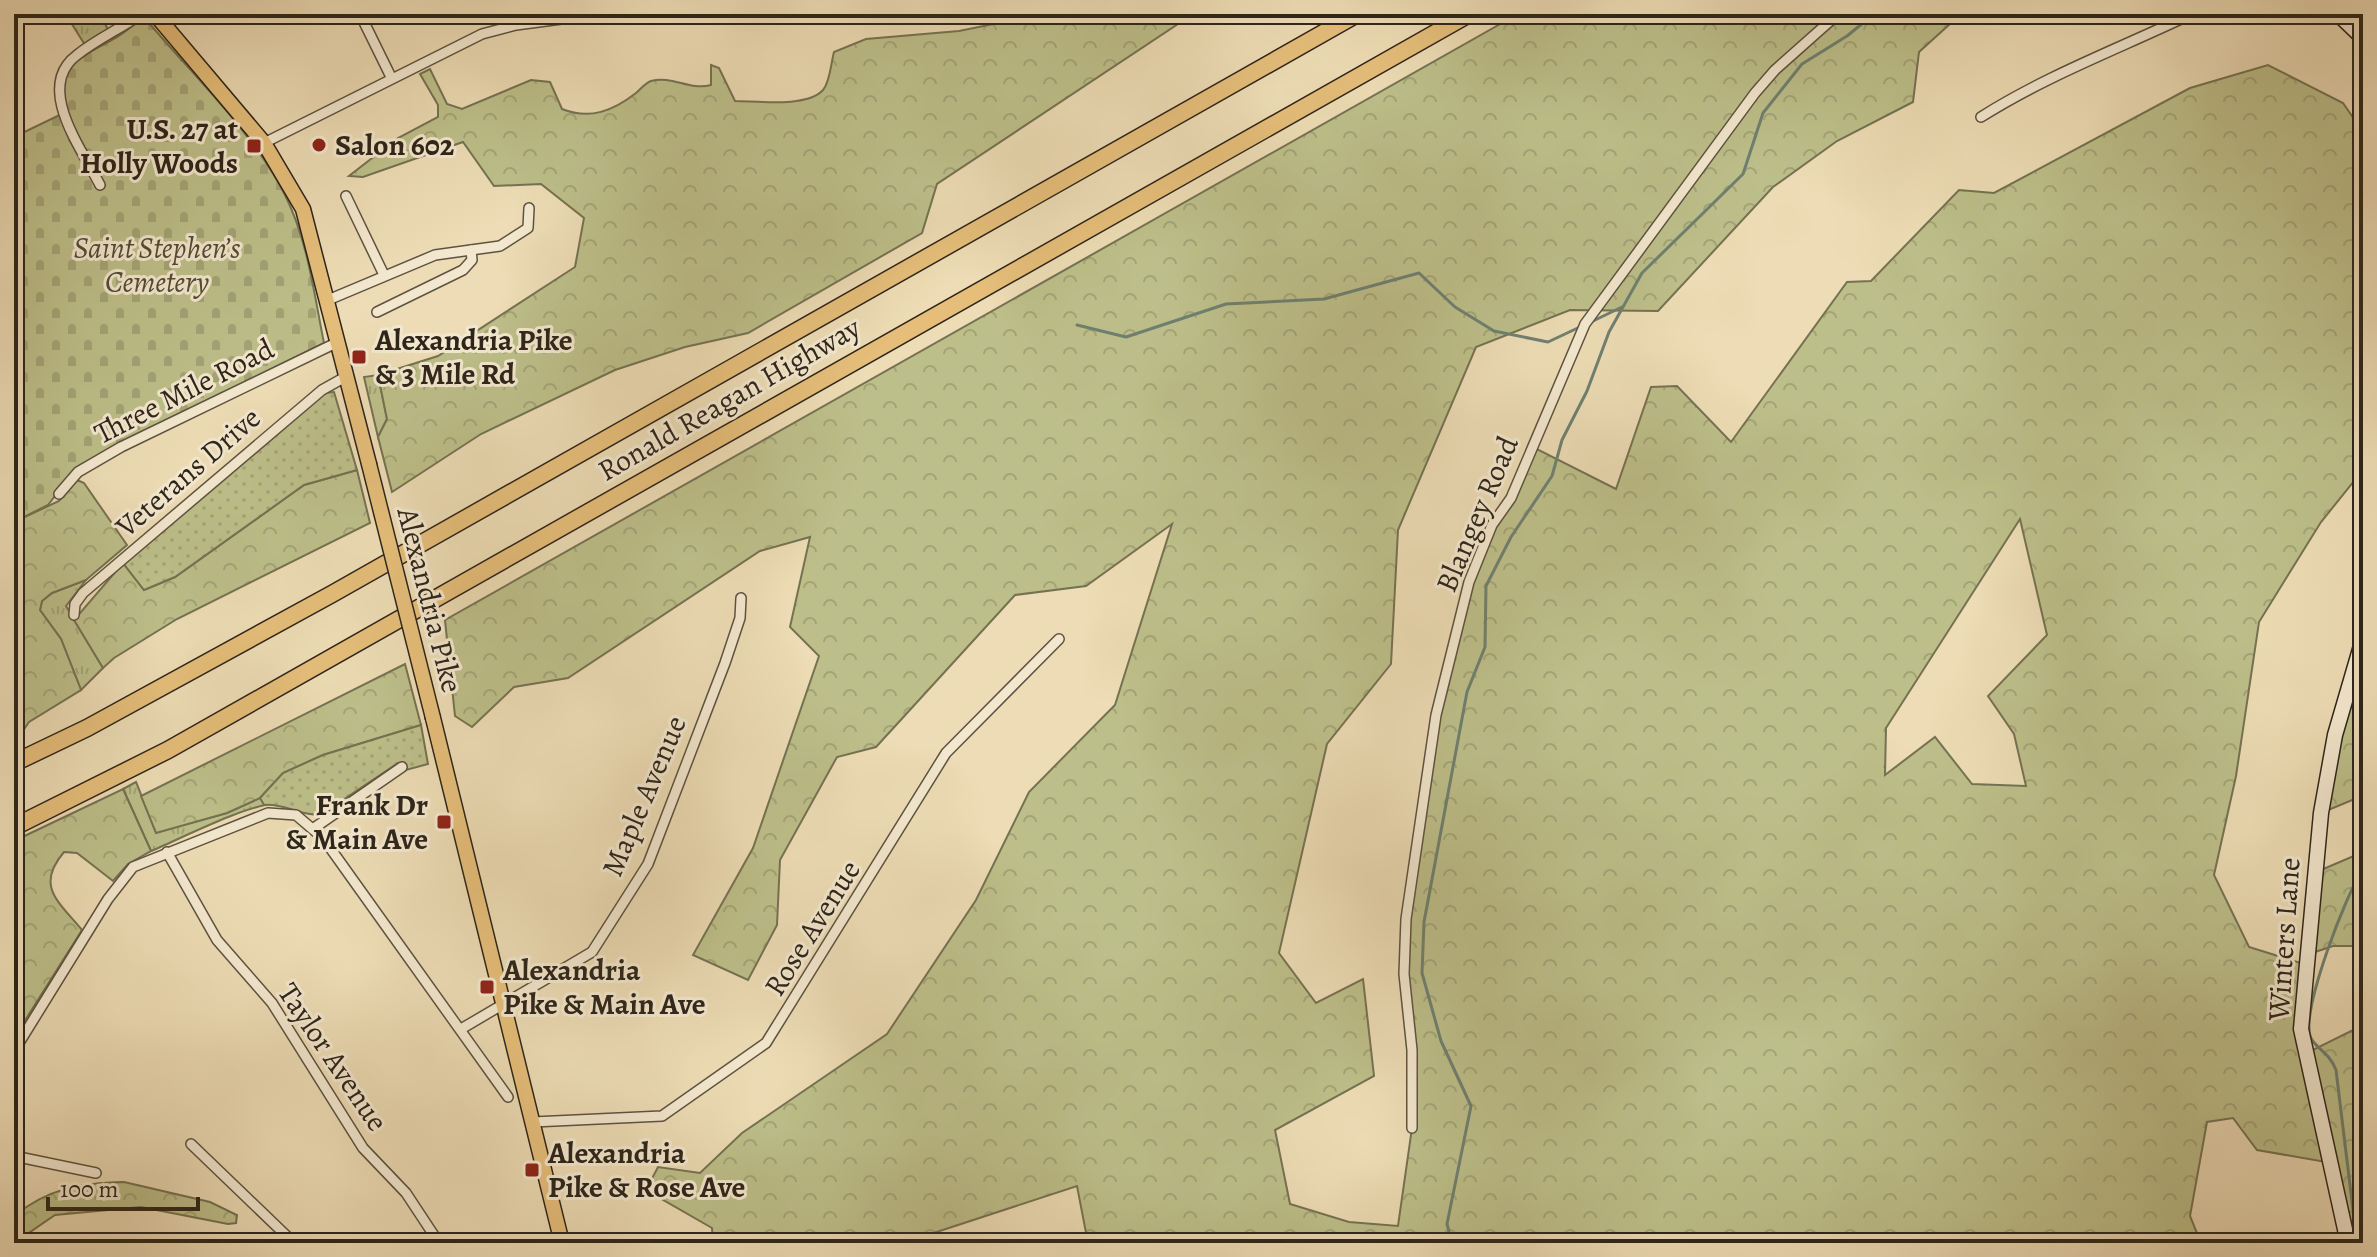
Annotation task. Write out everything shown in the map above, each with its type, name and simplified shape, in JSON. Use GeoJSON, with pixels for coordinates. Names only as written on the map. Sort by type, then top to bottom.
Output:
{"type":"FeatureCollection","features":[{"type":"Feature","properties":{"kind":"highway","name":"Ronald Reagan Highway"},"geometry":{"type":"LineString","coordinates":[[14,763],[87,728],[332,594],[1357,14]]}},
{"type":"Feature","properties":{"kind":"highway","name":"Ronald Reagan Highway"},"geometry":{"type":"LineString","coordinates":[[14,827],[168,750],[1469,14]]}},
{"type":"Feature","properties":{"kind":"main road","name":"Alexandria Pike"},"geometry":{"type":"LineString","coordinates":[[155,14],[264,143],[303,209],[433,718],[562,1243]]}},
{"type":"Feature","properties":{"kind":"street"},"geometry":{"type":"LineString","coordinates":[[100,185],[61,105],[58,85],[74,56],[141,14]]}},
{"type":"Feature","properties":{"kind":"street"},"geometry":{"type":"LineString","coordinates":[[360,14],[391,77]]}},
{"type":"Feature","properties":{"kind":"street"},"geometry":{"type":"LineString","coordinates":[[264,143],[462,43],[501,29],[599,14]]}},
{"type":"Feature","properties":{"kind":"street","name":"Blangey Road"},"geometry":{"type":"LineString","coordinates":[[1412,1128],[1412,1050],[1404,974],[1406,919],[1441,690],[1477,559],[1492,525],[1511,498],[1575,342],[1607,291],[1755,93],[1775,70],[1838,14]]}},
{"type":"Feature","properties":{"kind":"street"},"geometry":{"type":"LineString","coordinates":[[1981,117],[2046,79],[2096,59],[2183,18],[2184,14]]}},
{"type":"Feature","properties":{"kind":"street"},"geometry":{"type":"LineString","coordinates":[[2338,14],[2363,38]]}},
{"type":"Feature","properties":{"kind":"street"},"geometry":{"type":"LineString","coordinates":[[346,196],[384,275]]}},
{"type":"Feature","properties":{"kind":"street"},"geometry":{"type":"LineString","coordinates":[[328,300],[384,275],[443,254],[494,248],[513,239],[530,224],[529,208]]}},
{"type":"Feature","properties":{"kind":"street"},"geometry":{"type":"LineString","coordinates":[[377,312],[468,266],[471,250]]}},
{"type":"Feature","properties":{"kind":"street"},"geometry":{"type":"LineString","coordinates":[[443,254],[451,262],[453,273]]}},
{"type":"Feature","properties":{"kind":"street","name":"Three Mile Road"},"geometry":{"type":"LineString","coordinates":[[59,494],[78,472],[121,447],[338,342]]}},
{"type":"Feature","properties":{"kind":"street","name":"Veterans Drive"},"geometry":{"type":"LineString","coordinates":[[74,615],[75,604],[83,593],[322,390],[347,376]]}},
{"type":"Feature","properties":{"kind":"street","name":"Maple Avenue"},"geometry":{"type":"LineString","coordinates":[[461,1029],[592,952],[645,871],[725,663],[740,618],[741,598]]}},
{"type":"Feature","properties":{"kind":"street","name":"Rose Avenue"},"geometry":{"type":"LineString","coordinates":[[533,1122],[662,1116],[766,1043],[946,753],[1059,639]]}},
{"type":"Feature","properties":{"kind":"street","name":"Winters Lane"},"geometry":{"type":"LineString","coordinates":[[2348,1243],[2301,1029],[2321,813],[2335,735],[2363,639]]}},
{"type":"Feature","properties":{"kind":"street"},"geometry":{"type":"LineString","coordinates":[[314,828],[402,767]]}},
{"type":"Feature","properties":{"kind":"street"},"geometry":{"type":"LineString","coordinates":[[14,1051],[121,881],[133,867],[268,813],[296,815],[314,828],[508,1097]]}},
{"type":"Feature","properties":{"kind":"street","name":"Taylor Avenue"},"geometry":{"type":"LineString","coordinates":[[167,852],[217,940],[272,1003],[363,1148],[406,1193],[439,1243]]}},
{"type":"Feature","properties":{"kind":"street"},"geometry":{"type":"LineString","coordinates":[[191,1144],[294,1243]]}},
{"type":"Feature","properties":{"kind":"street"},"geometry":{"type":"LineString","coordinates":[[14,1156],[96,1173]]}},
{"type":"Feature","properties":{"kind":"green space"},"geometry":{"type":"Polygon","coordinates":[[[82,14],[119,14],[105,24],[109,31],[85,45],[70,21],[82,14]]]}},
{"type":"Feature","properties":{"kind":"green space"},"geometry":{"type":"Polygon","coordinates":[[[1042,14],[1193,14],[937,184],[922,233],[748,333],[685,347],[615,370],[481,434],[392,492],[378,437],[387,419],[378,375],[438,356],[575,267],[584,218],[541,184],[494,186],[463,142],[363,177],[349,176],[398,138],[438,117],[438,105],[420,74],[430,69],[447,104],[462,109],[531,80],[550,82],[562,109],[592,114],[619,105],[651,81],[711,85],[711,65],[719,68],[735,101],[794,101],[815,96],[823,90],[834,52],[866,39],[959,31],[1042,14]]]}},
{"type":"Feature","properties":{"kind":"green space"},"geometry":{"type":"Polygon","coordinates":[[[1518,14],[1961,14],[1919,52],[1913,102],[1837,141],[1773,187],[1658,311],[1570,310],[1476,347],[1398,530],[1391,664],[1327,744],[1279,953],[1316,1003],[1363,979],[1374,1076],[1275,1130],[1290,1204],[1349,1222],[1398,1226],[1412,1128],[1404,941],[1436,715],[1469,582],[1533,447],[1616,489],[1651,387],[1677,386],[1731,442],[1847,282],[1871,281],[1959,190],[1994,193],[2190,88],[2268,65],[2343,103],[2363,132],[2363,470],[2321,522],[2259,622],[2236,776],[2214,875],[2249,947],[2307,965],[2307,1053],[2363,1025],[2363,1243],[2348,1243],[2332,1163],[2257,1150],[2233,1118],[2207,1122],[2190,1216],[2201,1243],[1088,1243],[1077,1186],[903,1243],[713,1243],[712,1228],[646,1190],[658,1167],[700,1173],[742,1133],[887,1034],[976,900],[1029,792],[1115,705],[1172,524],[1086,586],[1015,595],[876,747],[837,757],[780,860],[777,925],[748,980],[693,955],[753,848],[819,656],[790,627],[810,537],[760,551],[568,678],[514,687],[472,727],[455,716],[445,620],[1518,14]],[[2020,519],[1886,728],[1885,775],[1935,737],[1972,784],[2026,786],[2014,734],[1988,696],[2047,635],[2020,519]]]}},
{"type":"Feature","properties":{"kind":"green space","name":"Saint Stephen’s Cemetery"},"geometry":{"type":"Polygon","coordinates":[[[144,17],[239,126],[285,195],[305,249],[324,343],[77,467],[48,505],[14,522],[14,137],[66,112],[63,84],[71,66],[144,17]]]}},
{"type":"Feature","properties":{"kind":"green space"},"geometry":{"type":"Polygon","coordinates":[[[378,375],[387,419],[378,437],[364,377],[378,375]]]}},
{"type":"Feature","properties":{"kind":"green space"},"geometry":{"type":"Polygon","coordinates":[[[334,392],[357,470],[304,485],[175,577],[144,590],[123,563],[325,393],[334,392]]]}},
{"type":"Feature","properties":{"kind":"green space"},"geometry":{"type":"Polygon","coordinates":[[[357,470],[370,523],[177,619],[103,668],[74,620],[123,563],[144,590],[175,577],[304,485],[357,470]]]}},
{"type":"Feature","properties":{"kind":"green space"},"geometry":{"type":"Polygon","coordinates":[[[77,480],[84,483],[127,545],[86,580],[52,593],[42,601],[40,610],[61,639],[81,690],[29,722],[14,744],[14,522],[59,501],[77,480]]]}},
{"type":"Feature","properties":{"kind":"green space"},"geometry":{"type":"Polygon","coordinates":[[[86,580],[66,606],[103,668],[81,690],[61,639],[40,610],[42,601],[52,593],[86,580]]]}},
{"type":"Feature","properties":{"kind":"green space"},"geometry":{"type":"Polygon","coordinates":[[[2363,653],[2363,806],[2357,798],[2321,813],[2363,653]]]}},
{"type":"Feature","properties":{"kind":"green space"},"geometry":{"type":"Polygon","coordinates":[[[405,664],[421,725],[323,755],[283,773],[260,798],[227,813],[156,833],[141,796],[405,664]]]}},
{"type":"Feature","properties":{"kind":"green space"},"geometry":{"type":"Polygon","coordinates":[[[421,725],[406,770],[398,763],[322,814],[310,814],[274,804],[262,806],[230,816],[151,851],[123,789],[136,782],[156,832],[227,813],[260,798],[283,773],[421,725]]]}},
{"type":"Feature","properties":{"kind":"green space"},"geometry":{"type":"Polygon","coordinates":[[[421,725],[428,764],[406,770],[398,763],[322,814],[264,805],[260,798],[283,773],[323,755],[421,725]]]}},
{"type":"Feature","properties":{"kind":"green space"},"geometry":{"type":"Polygon","coordinates":[[[123,789],[151,851],[128,864],[113,881],[77,853],[64,852],[55,864],[51,874],[53,893],[82,930],[14,1038],[14,841],[123,789]]]}},
{"type":"Feature","properties":{"kind":"green space"},"geometry":{"type":"Polygon","coordinates":[[[2363,852],[2363,946],[2333,946],[2309,954],[2314,873],[2363,852]]]}},
{"type":"Feature","properties":{"kind":"green space"},"geometry":{"type":"Polygon","coordinates":[[[124,1182],[210,1202],[237,1215],[236,1223],[141,1207],[55,1215],[14,1243],[14,1216],[40,1199],[79,1186],[124,1182]]]}},
{"type":"Feature","properties":{"kind":"waterway"},"geometry":{"type":"LineString","coordinates":[[1452,1243],[1447,1224],[1471,1106],[1441,1041],[1422,973],[1424,922],[1467,692],[1485,647],[1486,586],[1511,537],[1552,476],[1562,440],[1587,391],[1609,332],[1642,273],[1743,174],[1763,113],[1802,64],[1847,36],[1874,14]]}},
{"type":"Feature","properties":{"kind":"waterway"},"geometry":{"type":"LineString","coordinates":[[1077,325],[1126,337],[1226,304],[1324,299],[1419,273],[1455,307],[1494,331],[1548,342],[1582,326]]}},
{"type":"Feature","properties":{"kind":"waterway"},"geometry":{"type":"LineString","coordinates":[[1593,321],[1622,307]]}},
{"type":"Feature","properties":{"kind":"waterway"},"geometry":{"type":"LineString","coordinates":[[2357,1243],[2336,1070],[2312,1040],[2309,1022],[2327,951],[2363,869]]}},
{"type":"Feature","properties":{"kind":"place","name":"Salon 602"},"geometry":{"type":"Point","coordinates":[319,145]}},
{"type":"Feature","properties":{"kind":"place","name":"U.S. 27 at Holly Woods"},"geometry":{"type":"Point","coordinates":[254,146]}},
{"type":"Feature","properties":{"kind":"place","name":"Alexandria Pike & 3 Mile Rd"},"geometry":{"type":"Point","coordinates":[359,357]}},
{"type":"Feature","properties":{"kind":"place","name":"Frank Dr & Main Ave"},"geometry":{"type":"Point","coordinates":[444,822]}},
{"type":"Feature","properties":{"kind":"place","name":"Alexandria Pike & Main Ave"},"geometry":{"type":"Point","coordinates":[487,987]}},
{"type":"Feature","properties":{"kind":"place","name":"Alexandria Pike & Rose Ave"},"geometry":{"type":"Point","coordinates":[532,1170]}}]}
